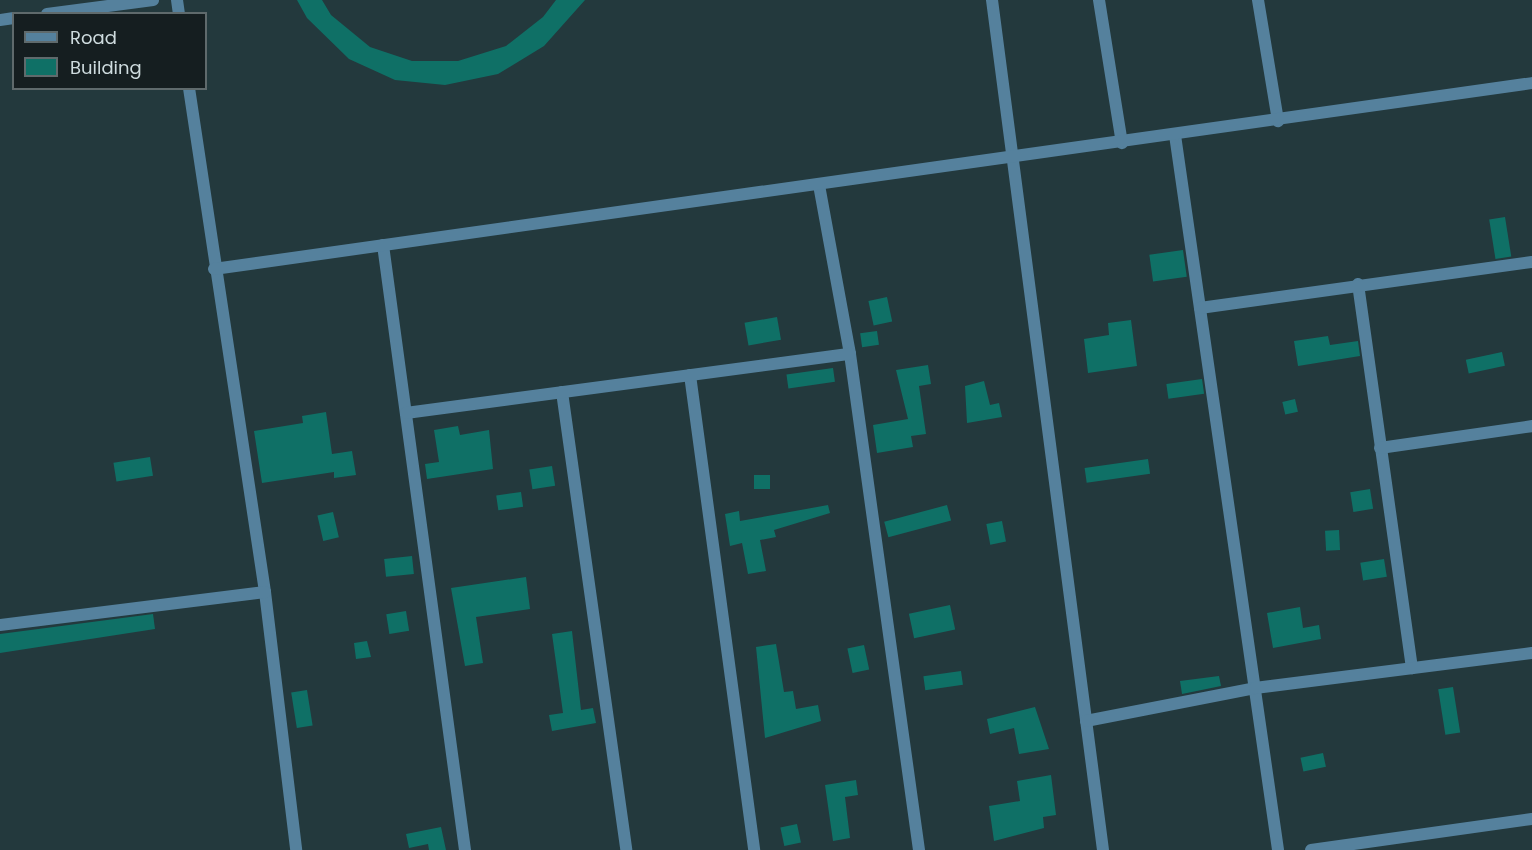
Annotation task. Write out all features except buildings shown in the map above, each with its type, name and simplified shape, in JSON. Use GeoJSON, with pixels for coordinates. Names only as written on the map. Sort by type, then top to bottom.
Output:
{"type":"FeatureCollection","features":[{"type":"Feature","properties":{"kind":"street"},"geometry":{"type":"LineString","coordinates":[[62,12],[153,0]]}},
{"type":"Feature","properties":{"kind":"street"},"geometry":{"type":"LineString","coordinates":[[993,0],[1103,850]]}},
{"type":"Feature","properties":{"kind":"street"},"geometry":{"type":"LineString","coordinates":[[1099,0],[1122,143]]}},
{"type":"Feature","properties":{"kind":"street"},"geometry":{"type":"LineString","coordinates":[[1258,0],[1278,121]]}},
{"type":"Feature","properties":{"kind":"street"},"geometry":{"type":"LineString","coordinates":[[214,269],[1014,159],[1532,83]]}},
{"type":"Feature","properties":{"kind":"street"},"geometry":{"type":"LineString","coordinates":[[189,90],[214,269],[266,592],[296,850]]}},
{"type":"Feature","properties":{"kind":"street"},"geometry":{"type":"LineString","coordinates":[[1175,135],[1278,850]]}},
{"type":"Feature","properties":{"kind":"street"},"geometry":{"type":"LineString","coordinates":[[819,186],[850,354],[919,850]]}},
{"type":"Feature","properties":{"kind":"street"},"geometry":{"type":"LineString","coordinates":[[384,245],[465,850]]}},
{"type":"Feature","properties":{"kind":"street"},"geometry":{"type":"LineString","coordinates":[[1200,308],[1358,284],[1532,262]]}},
{"type":"Feature","properties":{"kind":"street"},"geometry":{"type":"LineString","coordinates":[[1358,284],[1412,668]]}},
{"type":"Feature","properties":{"kind":"street"},"geometry":{"type":"LineString","coordinates":[[406,413],[850,354]]}},
{"type":"Feature","properties":{"kind":"street"},"geometry":{"type":"LineString","coordinates":[[690,375],[754,850]]}},
{"type":"Feature","properties":{"kind":"street"},"geometry":{"type":"LineString","coordinates":[[562,392],[626,850]]}},
{"type":"Feature","properties":{"kind":"street"},"geometry":{"type":"LineString","coordinates":[[1380,448],[1532,426]]}},
{"type":"Feature","properties":{"kind":"street"},"geometry":{"type":"LineString","coordinates":[[0,625],[266,592]]}},
{"type":"Feature","properties":{"kind":"street"},"geometry":{"type":"LineString","coordinates":[[1086,721],[1255,688],[1532,653]]}},
{"type":"Feature","properties":{"kind":"street"},"geometry":{"type":"LineString","coordinates":[[1311,850],[1532,819]]}}]}
